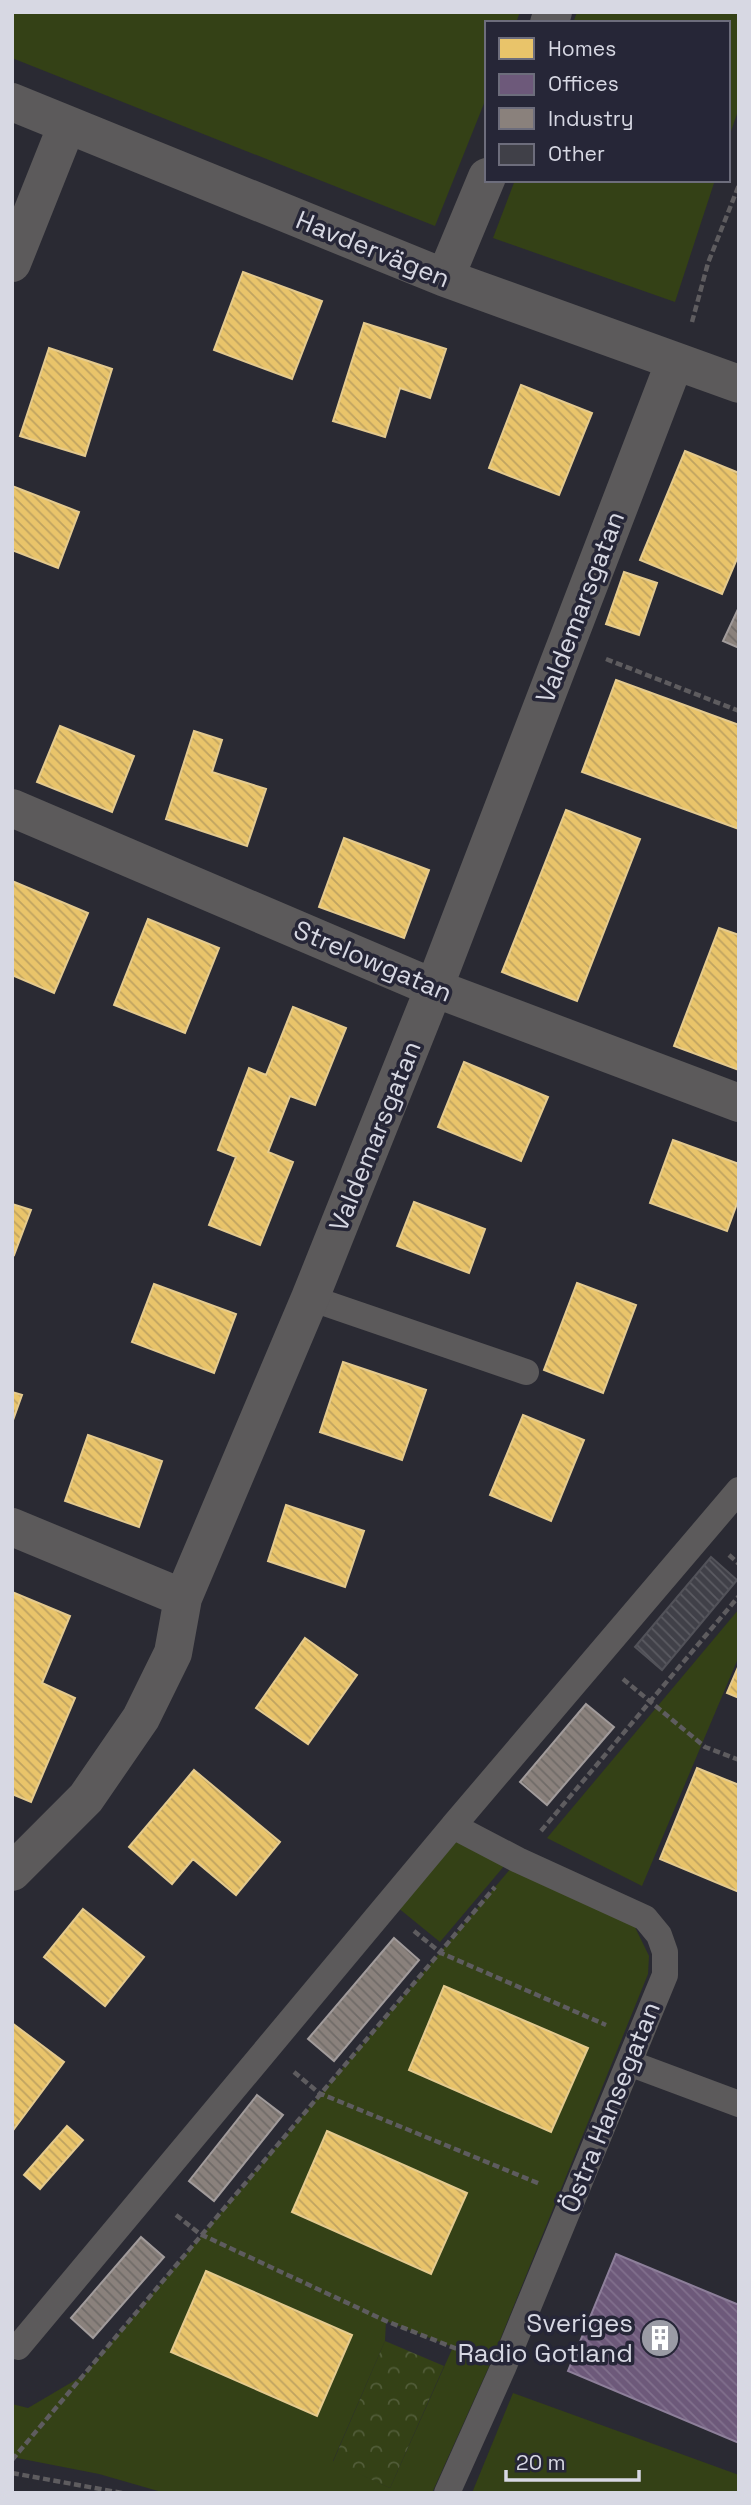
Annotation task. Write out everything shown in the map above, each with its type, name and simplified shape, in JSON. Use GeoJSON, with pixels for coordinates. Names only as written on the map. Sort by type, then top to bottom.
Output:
{"type":"FeatureCollection","features":[{"type":"Feature","properties":{"kind":"street","name":"Havdervägen"},"geometry":{"type":"LineString","coordinates":[[12,102],[446,278],[739,384]]}},
{"type":"Feature","properties":{"kind":"street"},"geometry":{"type":"LineString","coordinates":[[12,263],[67,125]]}},
{"type":"Feature","properties":{"kind":"street"},"geometry":{"type":"LineString","coordinates":[[446,278],[485,182]]}},
{"type":"Feature","properties":{"kind":"street","name":"Valdemarsgatan"},"geometry":{"type":"LineString","coordinates":[[12,1872],[86,1798],[141,1718],[173,1653],[183,1598],[310,1298],[435,988],[675,361]]}},
{"type":"Feature","properties":{"kind":"street","name":"Strelowgatan"},"geometry":{"type":"LineString","coordinates":[[12,808],[435,988],[739,1104]]}},
{"type":"Feature","properties":{"kind":"street"},"geometry":{"type":"LineString","coordinates":[[12,1527],[183,1598]]}},
{"type":"Feature","properties":{"kind":"lane"},"geometry":{"type":"LineString","coordinates":[[310,1298],[526,1372]]}},
{"type":"Feature","properties":{"kind":"lane"},"geometry":{"type":"LineString","coordinates":[[18,2347],[595,1657],[739,1490]]}},
{"type":"Feature","properties":{"kind":"lane","name":"Östra Hansegatan"},"geometry":{"type":"LineString","coordinates":[[447,2493],[503,2368],[665,1975],[665,1952],[659,1935],[645,1918],[517,1860],[453,1826]]}},
{"type":"Feature","properties":{"kind":"lane"},"geometry":{"type":"LineString","coordinates":[[634,2051],[739,2104]]}},
{"type":"Feature","properties":{"kind":"path"},"geometry":{"type":"LineString","coordinates":[[675,361],[689,331],[708,263],[739,185]]}},
{"type":"Feature","properties":{"kind":"path"},"geometry":{"type":"LineString","coordinates":[[566,643],[739,711]]}},
{"type":"Feature","properties":{"kind":"path"},"geometry":{"type":"LineString","coordinates":[[12,2460],[739,1596]]}},
{"type":"Feature","properties":{"kind":"path"},"geometry":{"type":"LineString","coordinates":[[595,1657],[705,1747],[739,1760]]}},
{"type":"Feature","properties":{"kind":"path"},"geometry":{"type":"LineString","coordinates":[[441,1953],[634,2051]]}},
{"type":"Feature","properties":{"kind":"path"},"geometry":{"type":"LineString","coordinates":[[319,2093],[572,2200]]}},
{"type":"Feature","properties":{"kind":"path"},"geometry":{"type":"LineString","coordinates":[[200,2234],[386,2321],[503,2368]]}},
{"type":"Feature","properties":{"kind":"path"},"geometry":{"type":"LineString","coordinates":[[12,2473],[122,2493]]}},
{"type":"Feature","properties":{"kind":"green space"},"geometry":{"type":"Polygon","coordinates":[[[12,12],[520,12],[517,21],[485,21],[485,101],[435,226],[12,58],[12,12]]]}},
{"type":"Feature","properties":{"kind":"green space"},"geometry":{"type":"Polygon","coordinates":[[[577,12],[739,12],[739,108],[730,134],[730,21],[574,21],[577,12]]]}},
{"type":"Feature","properties":{"kind":"green space"},"geometry":{"type":"Polygon","coordinates":[[[514,182],[714,182],[675,302],[493,238],[514,182]]]}},
{"type":"Feature","properties":{"kind":"green space"},"geometry":{"type":"Polygon","coordinates":[[[739,1609],[739,1656],[642,1886],[547,1838],[739,1609]]]}},
{"type":"Feature","properties":{"kind":"green space"},"geometry":{"type":"Polygon","coordinates":[[[457,1839],[505,1865],[440,1942],[397,1907],[457,1839]]]}},
{"type":"Feature","properties":{"kind":"green space"},"geometry":{"type":"Polygon","coordinates":[[[512,1867],[634,1925],[649,1956],[648,1974],[491,2362],[432,2493],[165,2493],[99,2474],[12,2457],[12,2404],[28,2408],[84,2375],[512,1867]],[[386,2321],[385,2341],[333,2461],[390,2488],[453,2347],[386,2321]]]}},
{"type":"Feature","properties":{"kind":"green space"},"geometry":{"type":"Polygon","coordinates":[[[385,2341],[444,2366],[390,2488],[333,2462],[385,2341]]]}},
{"type":"Feature","properties":{"kind":"green space"},"geometry":{"type":"Polygon","coordinates":[[[513,2393],[739,2475],[739,2493],[472,2493],[513,2393]]]}},
{"type":"Feature","properties":{"kind":"building: Homes"},"geometry":{"type":"Polygon","coordinates":[[[243,272],[322,301],[292,379],[214,350],[243,272]]]}},
{"type":"Feature","properties":{"kind":"building: Homes"},"geometry":{"type":"Polygon","coordinates":[[[364,323],[446,349],[430,398],[400,388],[385,437],[333,421],[364,323]]]}},
{"type":"Feature","properties":{"kind":"building: Homes"},"geometry":{"type":"Polygon","coordinates":[[[49,348],[112,369],[85,456],[20,436],[49,348]]]}},
{"type":"Feature","properties":{"kind":"building: Homes"},"geometry":{"type":"Polygon","coordinates":[[[521,385],[592,413],[559,495],[489,468],[521,385]]]}},
{"type":"Feature","properties":{"kind":"building: Homes"},"geometry":{"type":"Polygon","coordinates":[[[685,451],[739,473],[739,554],[722,594],[640,560],[685,451]]]}},
{"type":"Feature","properties":{"kind":"building: Homes"},"geometry":{"type":"Polygon","coordinates":[[[12,486],[79,512],[58,568],[12,550],[12,486]]]}},
{"type":"Feature","properties":{"kind":"building: Homes"},"geometry":{"type":"Polygon","coordinates":[[[624,572],[657,583],[639,635],[606,624],[624,572]]]}},
{"type":"Feature","properties":{"kind":"building: Homes"},"geometry":{"type":"Polygon","coordinates":[[[616,680],[739,725],[739,829],[582,772],[616,680]]]}},
{"type":"Feature","properties":{"kind":"building: Homes"},"geometry":{"type":"Polygon","coordinates":[[[60,726],[134,756],[112,812],[37,782],[60,726]]]}},
{"type":"Feature","properties":{"kind":"building: Homes"},"geometry":{"type":"Polygon","coordinates":[[[194,731],[222,740],[212,772],[266,789],[247,846],[166,819],[194,731]]]}},
{"type":"Feature","properties":{"kind":"building: Homes"},"geometry":{"type":"Polygon","coordinates":[[[566,810],[640,839],[577,1001],[502,972],[566,810]]]}},
{"type":"Feature","properties":{"kind":"building: Homes"},"geometry":{"type":"Polygon","coordinates":[[[344,838],[429,870],[404,938],[319,907],[344,838]]]}},
{"type":"Feature","properties":{"kind":"building: Homes"},"geometry":{"type":"Polygon","coordinates":[[[12,881],[88,913],[54,993],[12,975],[12,881]]]}},
{"type":"Feature","properties":{"kind":"building: Homes"},"geometry":{"type":"Polygon","coordinates":[[[148,919],[219,948],[185,1033],[114,1005],[148,919]]]}},
{"type":"Feature","properties":{"kind":"building: Homes"},"geometry":{"type":"Polygon","coordinates":[[[719,928],[739,935],[739,1070],[674,1046],[719,928]]]}},
{"type":"Feature","properties":{"kind":"building: Homes"},"geometry":{"type":"Polygon","coordinates":[[[293,1007],[346,1028],[315,1105],[290,1096],[268,1152],[293,1162],[260,1245],[209,1225],[236,1157],[218,1150],[249,1068],[266,1075],[293,1007]]]}},
{"type":"Feature","properties":{"kind":"building: Homes"},"geometry":{"type":"Polygon","coordinates":[[[464,1062],[548,1097],[521,1161],[438,1127],[464,1062]]]}},
{"type":"Feature","properties":{"kind":"building: Homes"},"geometry":{"type":"Polygon","coordinates":[[[673,1140],[739,1164],[739,1198],[727,1231],[650,1203],[673,1140]]]}},
{"type":"Feature","properties":{"kind":"building: Homes"},"geometry":{"type":"Polygon","coordinates":[[[414,1202],[485,1229],[469,1273],[397,1246],[414,1202]]]}},
{"type":"Feature","properties":{"kind":"building: Homes"},"geometry":{"type":"Polygon","coordinates":[[[12,1204],[31,1210],[14,1255],[12,1254],[12,1204]]]}},
{"type":"Feature","properties":{"kind":"building: Homes"},"geometry":{"type":"Polygon","coordinates":[[[577,1283],[636,1305],[603,1393],[544,1370],[577,1283]]]}},
{"type":"Feature","properties":{"kind":"building: Homes"},"geometry":{"type":"Polygon","coordinates":[[[154,1284],[236,1314],[214,1373],[132,1342],[154,1284]]]}},
{"type":"Feature","properties":{"kind":"building: Homes"},"geometry":{"type":"Polygon","coordinates":[[[343,1362],[426,1390],[402,1460],[320,1432],[343,1362]]]}},
{"type":"Feature","properties":{"kind":"building: Homes"},"geometry":{"type":"Polygon","coordinates":[[[12,1392],[22,1395],[12,1423],[12,1392]]]}},
{"type":"Feature","properties":{"kind":"building: Homes"},"geometry":{"type":"Polygon","coordinates":[[[523,1415],[584,1440],[551,1521],[490,1495],[523,1415]]]}},
{"type":"Feature","properties":{"kind":"building: Homes"},"geometry":{"type":"Polygon","coordinates":[[[88,1435],[162,1461],[139,1527],[65,1501],[88,1435]]]}},
{"type":"Feature","properties":{"kind":"building: Homes"},"geometry":{"type":"Polygon","coordinates":[[[286,1505],[364,1531],[345,1587],[268,1561],[286,1505]]]}},
{"type":"Feature","properties":{"kind":"building: Homes"},"geometry":{"type":"Polygon","coordinates":[[[12,1592],[70,1616],[42,1683],[75,1698],[31,1802],[12,1794],[12,1592]]]}},
{"type":"Feature","properties":{"kind":"building: Homes"},"geometry":{"type":"Polygon","coordinates":[[[305,1638],[357,1675],[308,1744],[256,1708],[305,1638]]]}},
{"type":"Feature","properties":{"kind":"building: Homes"},"geometry":{"type":"Polygon","coordinates":[[[739,1665],[739,1698],[727,1693],[739,1665]]]}},
{"type":"Feature","properties":{"kind":"building: Homes"},"geometry":{"type":"Polygon","coordinates":[[[697,1768],[739,1785],[739,1892],[660,1859],[697,1768]]]}},
{"type":"Feature","properties":{"kind":"building: Homes"},"geometry":{"type":"Polygon","coordinates":[[[194,1770],[280,1842],[236,1895],[193,1859],[172,1884],[129,1847],[194,1770]]]}},
{"type":"Feature","properties":{"kind":"building: Homes"},"geometry":{"type":"Polygon","coordinates":[[[83,1909],[144,1957],[105,2006],[44,1957],[83,1909]]]}},
{"type":"Feature","properties":{"kind":"building: Homes"},"geometry":{"type":"Polygon","coordinates":[[[444,1986],[588,2048],[551,2132],[409,2070],[444,1986]]]}},
{"type":"Feature","properties":{"kind":"building: Homes"},"geometry":{"type":"Polygon","coordinates":[[[12,2023],[64,2062],[14,2129],[12,2127],[12,2023]]]}},
{"type":"Feature","properties":{"kind":"building: Homes"},"geometry":{"type":"Polygon","coordinates":[[[67,2126],[83,2140],[40,2189],[24,2175],[67,2126]]]}},
{"type":"Feature","properties":{"kind":"building: Homes"},"geometry":{"type":"Polygon","coordinates":[[[327,2131],[467,2193],[431,2274],[292,2212],[327,2131]]]}},
{"type":"Feature","properties":{"kind":"building: Homes"},"geometry":{"type":"Polygon","coordinates":[[[206,2271],[352,2335],[317,2416],[171,2352],[206,2271]]]}},
{"type":"Feature","properties":{"kind":"building: Offices","name":"Sveriges Radio Gotland"},"geometry":{"type":"Polygon","coordinates":[[[616,2254],[739,2305],[739,2443],[568,2371],[616,2254]]]}},
{"type":"Feature","properties":{"kind":"building: Industry"},"geometry":{"type":"Polygon","coordinates":[[[739,607],[739,648],[723,641],[739,607]]]}},
{"type":"Feature","properties":{"kind":"building: Industry"},"geometry":{"type":"Polygon","coordinates":[[[586,1704],[614,1727],[547,1805],[520,1782],[586,1704]]]}},
{"type":"Feature","properties":{"kind":"building: Industry"},"geometry":{"type":"Polygon","coordinates":[[[394,1938],[419,1960],[334,2061],[308,2039],[394,1938]]]}},
{"type":"Feature","properties":{"kind":"building: Industry"},"geometry":{"type":"Polygon","coordinates":[[[257,2095],[283,2115],[214,2201],[189,2181],[257,2095]]]}},
{"type":"Feature","properties":{"kind":"building: Industry"},"geometry":{"type":"Polygon","coordinates":[[[141,2237],[164,2257],[93,2338],[71,2318],[141,2237]]]}},
{"type":"Feature","properties":{"kind":"building: Other"},"geometry":{"type":"Polygon","coordinates":[[[711,1557],[737,1580],[662,1670],[635,1647],[711,1557]]]}},
{"type":"Feature","properties":{"kind":"place","name":"Sveriges Radio Gotland"},"geometry":{"type":"Point","coordinates":[660,2338]}}]}
